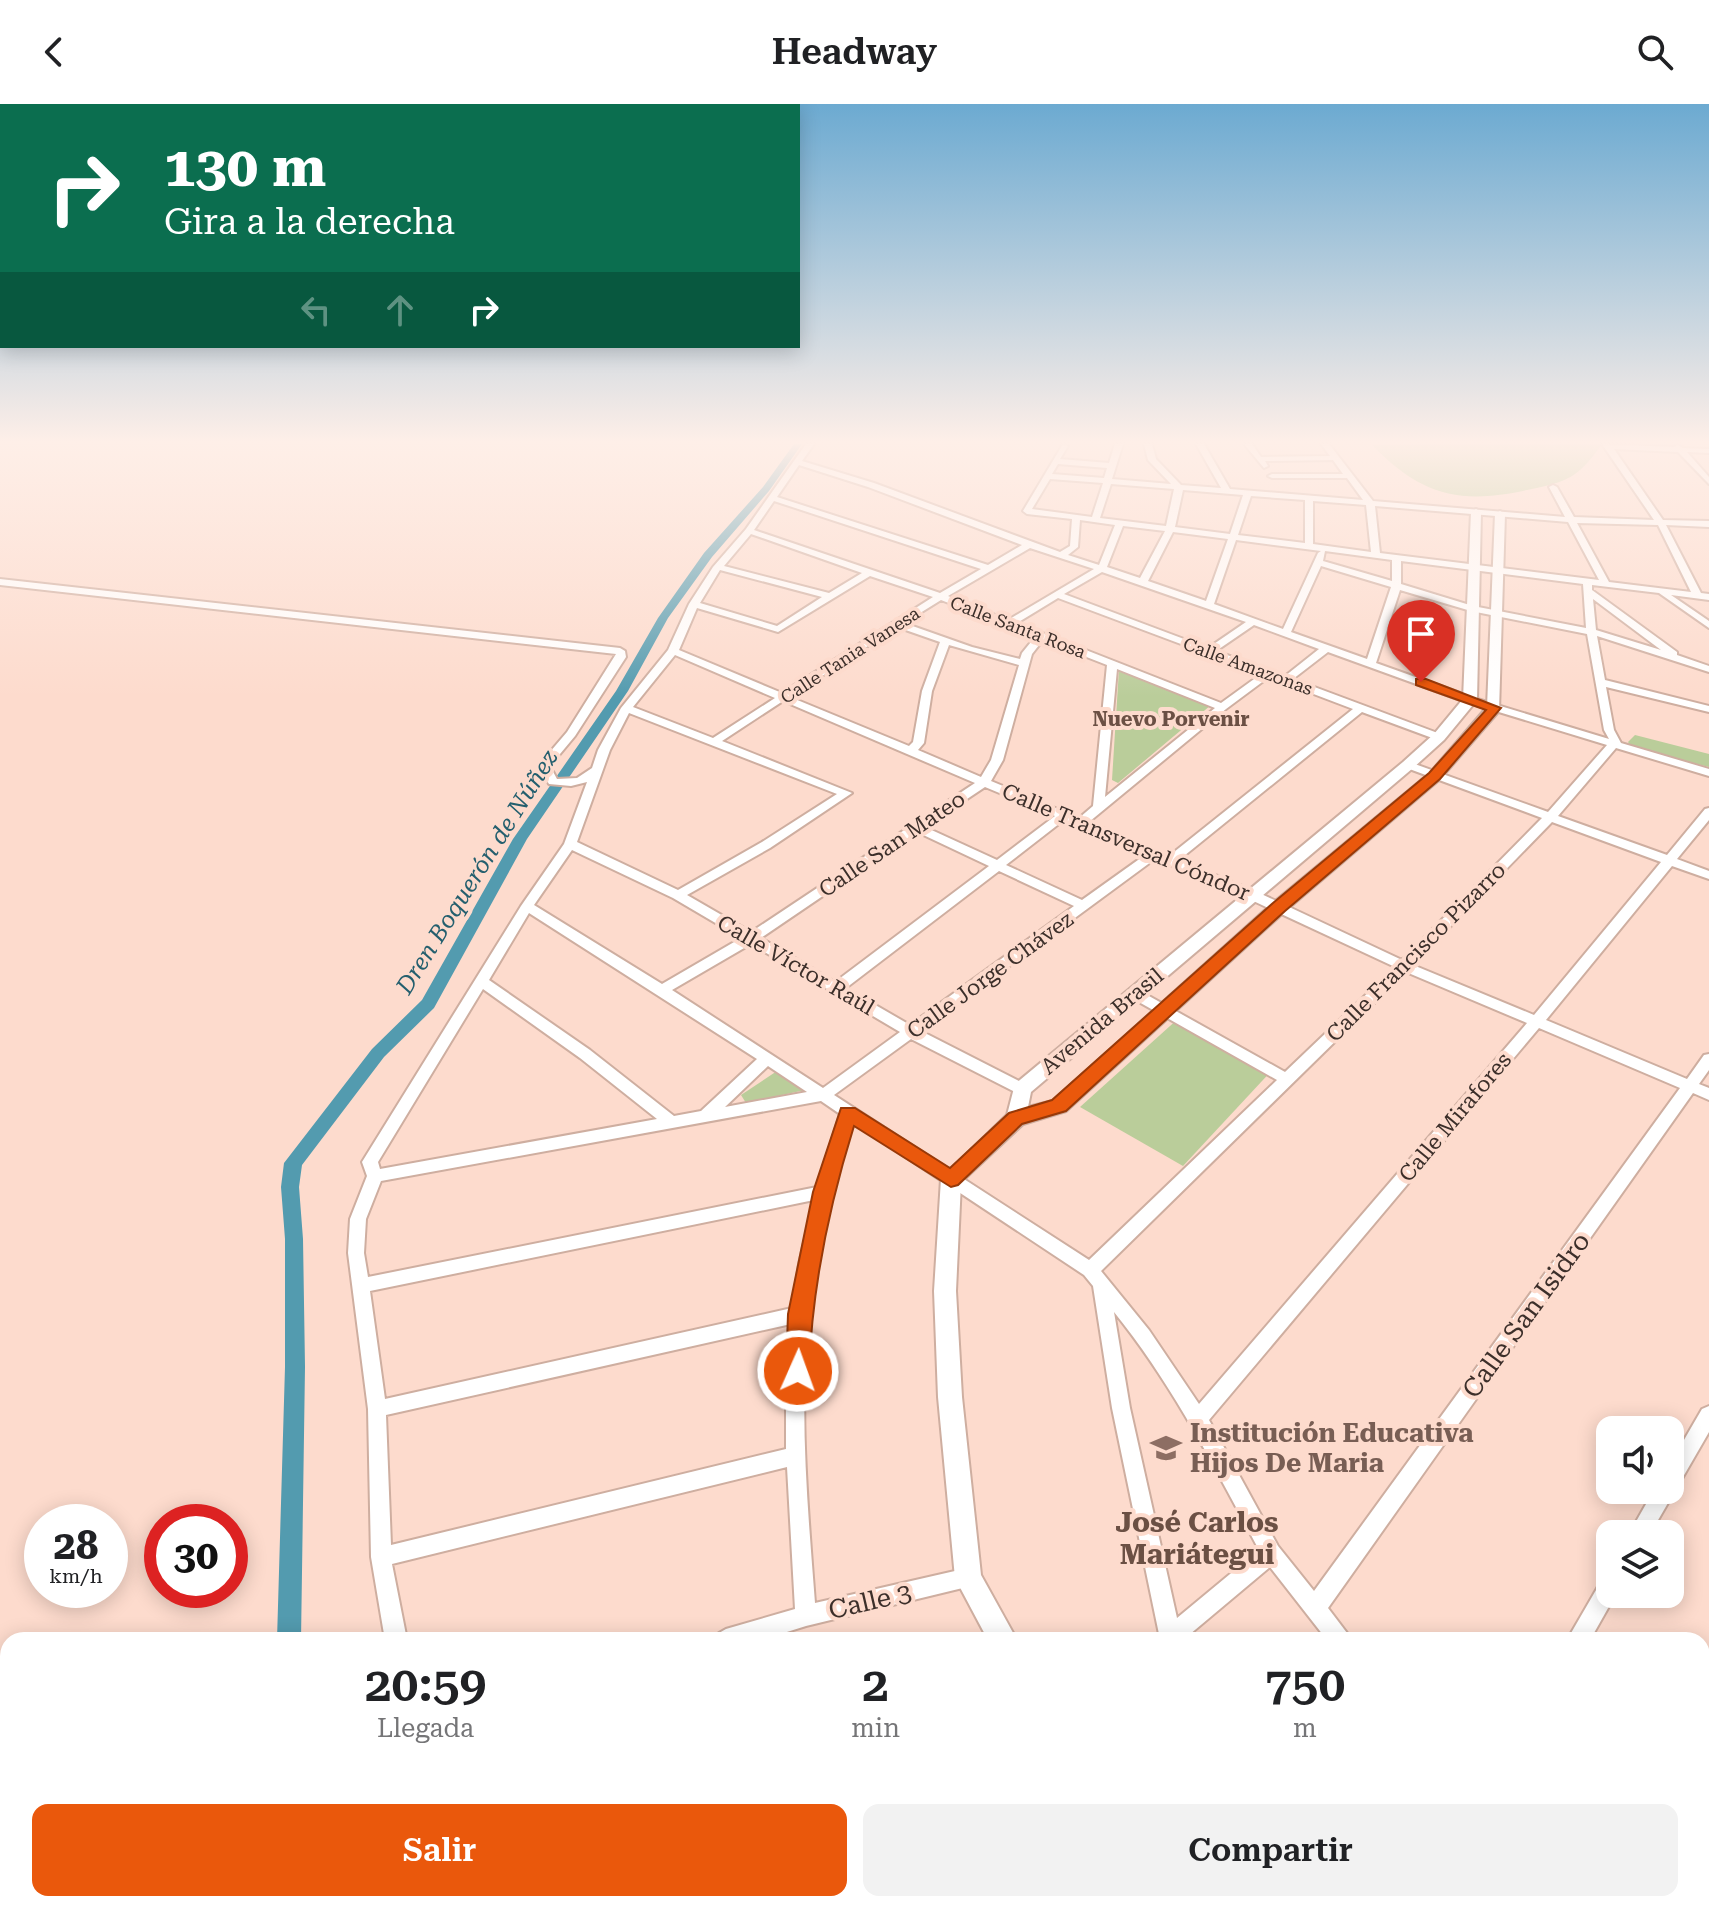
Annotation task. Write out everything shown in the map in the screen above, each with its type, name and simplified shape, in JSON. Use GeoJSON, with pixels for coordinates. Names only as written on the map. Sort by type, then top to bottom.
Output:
{"type":"FeatureCollection","features":[{"type":"Feature","properties":{"kind":"street"},"geometry":{"type":"LineString","coordinates":[[395,1632],[381,1557],[377,1409],[356,1253],[358,1219],[375,1176],[370,1162],[527,906],[570,844],[597,768],[626,708],[673,651],[694,604],[718,567],[751,528]]}},
{"type":"Feature","properties":{"kind":"street"},"geometry":{"type":"LineString","coordinates":[[866,528],[990,569]]}},
{"type":"Feature","properties":{"kind":"street"},"geometry":{"type":"LineString","coordinates":[[985,528],[1470,700],[1612,746],[1709,773]]}},
{"type":"Feature","properties":{"kind":"street"},"geometry":{"type":"LineString","coordinates":[[1061,555],[1074,547],[1075,528]]}},
{"type":"Feature","properties":{"kind":"street"},"geometry":{"type":"LineString","coordinates":[[1010,623],[1102,568],[1118,528]]}},
{"type":"Feature","properties":{"kind":"street"},"geometry":{"type":"LineString","coordinates":[[1165,528],[1500,570],[1588,587],[1606,584],[1704,597]]}},
{"type":"Feature","properties":{"kind":"street"},"geometry":{"type":"LineString","coordinates":[[1209,606],[1236,528]]}},
{"type":"Feature","properties":{"kind":"street"},"geometry":{"type":"LineString","coordinates":[[1309,528],[1309,547]]}},
{"type":"Feature","properties":{"kind":"street"},"geometry":{"type":"LineString","coordinates":[[1373,528],[1376,555]]}},
{"type":"Feature","properties":{"kind":"street"},"geometry":{"type":"LineString","coordinates":[[1470,700],[1475,528]]}},
{"type":"Feature","properties":{"kind":"street"},"geometry":{"type":"LineString","coordinates":[[1494,708],[1500,528]]}},
{"type":"Feature","properties":{"kind":"street"},"geometry":{"type":"LineString","coordinates":[[1577,528],[1606,584]]}},
{"type":"Feature","properties":{"kind":"street"},"geometry":{"type":"LineString","coordinates":[[1664,528],[1704,597]]}},
{"type":"Feature","properties":{"kind":"street"},"geometry":{"type":"LineString","coordinates":[[1143,582],[1170,529]]}},
{"type":"Feature","properties":{"kind":"street","name":"Calle Santa Rosa"},"geometry":{"type":"LineString","coordinates":[[749,531],[941,597],[1222,707]]}},
{"type":"Feature","properties":{"kind":"street","name":"Calle Tania Vanesa"},"geometry":{"type":"LineString","coordinates":[[714,742],[896,623],[1029,545]]}},
{"type":"Feature","properties":{"kind":"street"},"geometry":{"type":"LineString","coordinates":[[1286,633],[1323,549]]}},
{"type":"Feature","properties":{"kind":"street"},"geometry":{"type":"LineString","coordinates":[[1371,663],[1396,587],[1397,559]]}},
{"type":"Feature","properties":{"kind":"street"},"geometry":{"type":"LineString","coordinates":[[1318,562],[1471,608],[1591,631],[1709,669]]}},
{"type":"Feature","properties":{"kind":"street"},"geometry":{"type":"LineString","coordinates":[[718,567],[829,596]]}},
{"type":"Feature","properties":{"kind":"street"},"geometry":{"type":"LineString","coordinates":[[694,604],[775,630],[869,572]]}},
{"type":"Feature","properties":{"kind":"street"},"geometry":{"type":"LineString","coordinates":[[0,582],[605,648],[621,653],[571,734],[544,766],[553,782],[569,784],[587,778],[597,768]]}},
{"type":"Feature","properties":{"kind":"street"},"geometry":{"type":"LineString","coordinates":[[1588,587],[1591,631],[1603,683],[1609,730],[1616,742],[1612,746]]}},
{"type":"Feature","properties":{"kind":"street"},"geometry":{"type":"LineString","coordinates":[[1588,587],[1684,663]]}},
{"type":"Feature","properties":{"kind":"street"},"geometry":{"type":"LineString","coordinates":[[1659,592],[1709,625]]}},
{"type":"Feature","properties":{"kind":"street","name":"Calle Amazonas"},"geometry":{"type":"LineString","coordinates":[[1057,595],[1439,737]]}},
{"type":"Feature","properties":{"kind":"street"},"geometry":{"type":"LineString","coordinates":[[1209,651],[1254,621]]}},
{"type":"Feature","properties":{"kind":"street"},"geometry":{"type":"LineString","coordinates":[[896,623],[945,642],[1024,663]]}},
{"type":"Feature","properties":{"kind":"street","name":"Calle San Mateo"},"geometry":{"type":"LineString","coordinates":[[662,990],[750,939],[984,782],[997,760],[1024,663],[1031,647],[1042,635]]}},
{"type":"Feature","properties":{"kind":"street"},"geometry":{"type":"LineString","coordinates":[[911,751],[918,743],[927,691],[945,642]]}},
{"type":"Feature","properties":{"kind":"street"},"geometry":{"type":"LineString","coordinates":[[1286,680],[1327,648]]}},
{"type":"Feature","properties":{"kind":"street","name":"Calle Transversal Cóndor"},"geometry":{"type":"LineString","coordinates":[[673,651],[1252,895],[1404,966],[1709,1094]]}},
{"type":"Feature","properties":{"kind":"street"},"geometry":{"type":"LineString","coordinates":[[1098,805],[1112,664]]}},
{"type":"Feature","properties":{"kind":"street"},"geometry":{"type":"LineString","coordinates":[[1081,822],[1098,805],[1269,673]]}},
{"type":"Feature","properties":{"kind":"street"},"geometry":{"type":"LineString","coordinates":[[1603,683],[1709,709]]}},
{"type":"Feature","properties":{"kind":"street","name":"Avenida Brasil"},"geometry":{"type":"LineString","coordinates":[[1470,700],[1439,737],[1408,765],[1022,1089],[1016,1118],[1059,1106],[1279,907],[1435,776],[1494,708]]}},
{"type":"Feature","properties":{"kind":"street"},"geometry":{"type":"LineString","coordinates":[[1170,861],[1361,707]]}},
{"type":"Feature","properties":{"kind":"street"},"geometry":{"type":"LineString","coordinates":[[626,708],[846,793],[766,845],[678,895]]}},
{"type":"Feature","properties":{"kind":"street","name":"Calle Francisco Pizarro"},"geometry":{"type":"LineString","coordinates":[[1095,1278],[1550,817],[1612,746]]}},
{"type":"Feature","properties":{"kind":"street"},"geometry":{"type":"LineString","coordinates":[[1408,765],[1709,875]]}},
{"type":"Feature","properties":{"kind":"street","name":"Calle Mirafores"},"geometry":{"type":"LineString","coordinates":[[1198,1419],[1538,1020],[1709,812]]}},
{"type":"Feature","properties":{"kind":"street"},"geometry":{"type":"LineString","coordinates":[[836,988],[1064,815]]}},
{"type":"Feature","properties":{"kind":"street"},"geometry":{"type":"LineString","coordinates":[[918,828],[1084,906]]}},
{"type":"Feature","properties":{"kind":"street","name":"Calle Víctor Raúl"},"geometry":{"type":"LineString","coordinates":[[570,844],[678,895],[910,1032],[1022,1089]]}},
{"type":"Feature","properties":{"kind":"street","name":"Calle Jorge Chávez"},"geometry":{"type":"LineString","coordinates":[[824,1095],[1154,854]]}},
{"type":"Feature","properties":{"kind":"street"},"geometry":{"type":"LineString","coordinates":[[527,906],[824,1095],[1095,1278],[1143,1335],[1198,1419],[1271,1553],[1333,1632]]}},
{"type":"Feature","properties":{"kind":"street"},"geometry":{"type":"LineString","coordinates":[[482,982],[585,1054],[673,1124]]}},
{"type":"Feature","properties":{"kind":"street"},"geometry":{"type":"LineString","coordinates":[[1135,994],[1288,1080]]}},
{"type":"Feature","properties":{"kind":"street"},"geometry":{"type":"LineString","coordinates":[[705,1117],[767,1058]]}},
{"type":"Feature","properties":{"kind":"street","name":"Calle San Isidro"},"geometry":{"type":"LineString","coordinates":[[1314,1609],[1709,1059]]}},
{"type":"Feature","properties":{"kind":"street"},"geometry":{"type":"LineString","coordinates":[[375,1176],[824,1095]]}},
{"type":"Feature","properties":{"kind":"street"},"geometry":{"type":"LineString","coordinates":[[806,1616],[794,1456],[800,1314],[823,1192],[848,1113]]}},
{"type":"Feature","properties":{"kind":"street"},"geometry":{"type":"LineString","coordinates":[[998,1632],[968,1578],[950,1397],[945,1291],[951,1179],[1016,1118]]}},
{"type":"Feature","properties":{"kind":"street"},"geometry":{"type":"LineString","coordinates":[[360,1286],[823,1192]]}},
{"type":"Feature","properties":{"kind":"street"},"geometry":{"type":"LineString","coordinates":[[1095,1278],[1167,1632]]}},
{"type":"Feature","properties":{"kind":"street"},"geometry":{"type":"LineString","coordinates":[[377,1409],[800,1314]]}},
{"type":"Feature","properties":{"kind":"street"},"geometry":{"type":"LineString","coordinates":[[1684,1458],[1709,1415]]}},
{"type":"Feature","properties":{"kind":"street"},"geometry":{"type":"LineString","coordinates":[[381,1557],[794,1456]]}},
{"type":"Feature","properties":{"kind":"street"},"geometry":{"type":"LineString","coordinates":[[1175,1632],[1271,1553]]}},
{"type":"Feature","properties":{"kind":"street","name":"Calle 3"},"geometry":{"type":"LineString","coordinates":[[753,1632],[806,1616],[968,1578]]}},
{"type":"Feature","properties":{"kind":"street"},"geometry":{"type":"LineString","coordinates":[[1583,1632],[1597,1608]]}},
{"type":"Feature","properties":{"kind":"green space"},"geometry":{"type":"Polygon","coordinates":[[[1119,669],[1211,705],[1118,783],[1112,780],[1119,669]]]}},
{"type":"Feature","properties":{"kind":"green space"},"geometry":{"type":"Polygon","coordinates":[[[1635,735],[1709,754],[1709,767],[1632,748],[1628,742],[1635,735]]]}},
{"type":"Feature","properties":{"kind":"green space"},"geometry":{"type":"Polygon","coordinates":[[[1180,1017],[1275,1067],[1183,1166],[1080,1107],[1180,1017]]]}},
{"type":"Feature","properties":{"kind":"green space"},"geometry":{"type":"Polygon","coordinates":[[[777,1071],[805,1090],[746,1103],[741,1095],[777,1071]]]}},
{"type":"Feature","properties":{"kind":"waterway","name":"Dren Boquerón de Núñez"},"geometry":{"type":"LineString","coordinates":[[289,1632],[295,1367],[294,1239],[290,1187],[293,1163],[378,1053],[428,1004],[520,839],[622,691],[663,618],[708,555],[731,528]]}},
{"type":"Feature","properties":{"kind":"place","name":"Institución Educativa Hijos De Maria"},"geometry":{"type":"Point","coordinates":[1166,1448]}},
{"type":"Feature","properties":{"kind":"district","name":"Nuevo Porvenir"},"geometry":{"type":"Point","coordinates":[1171,719]}},
{"type":"Feature","properties":{"kind":"district","name":"José Carlos Mariátegui"},"geometry":{"type":"Point","coordinates":[1197,1538]}},
{"type":"Feature","properties":{"kind":"route"},"geometry":{"type":"LineString","coordinates":[[798,1371],[800,1314],[823,1192],[848,1113],[951,1179],[1016,1118],[1059,1106],[1279,907],[1435,776],[1494,708],[1421,682]]}}]}
